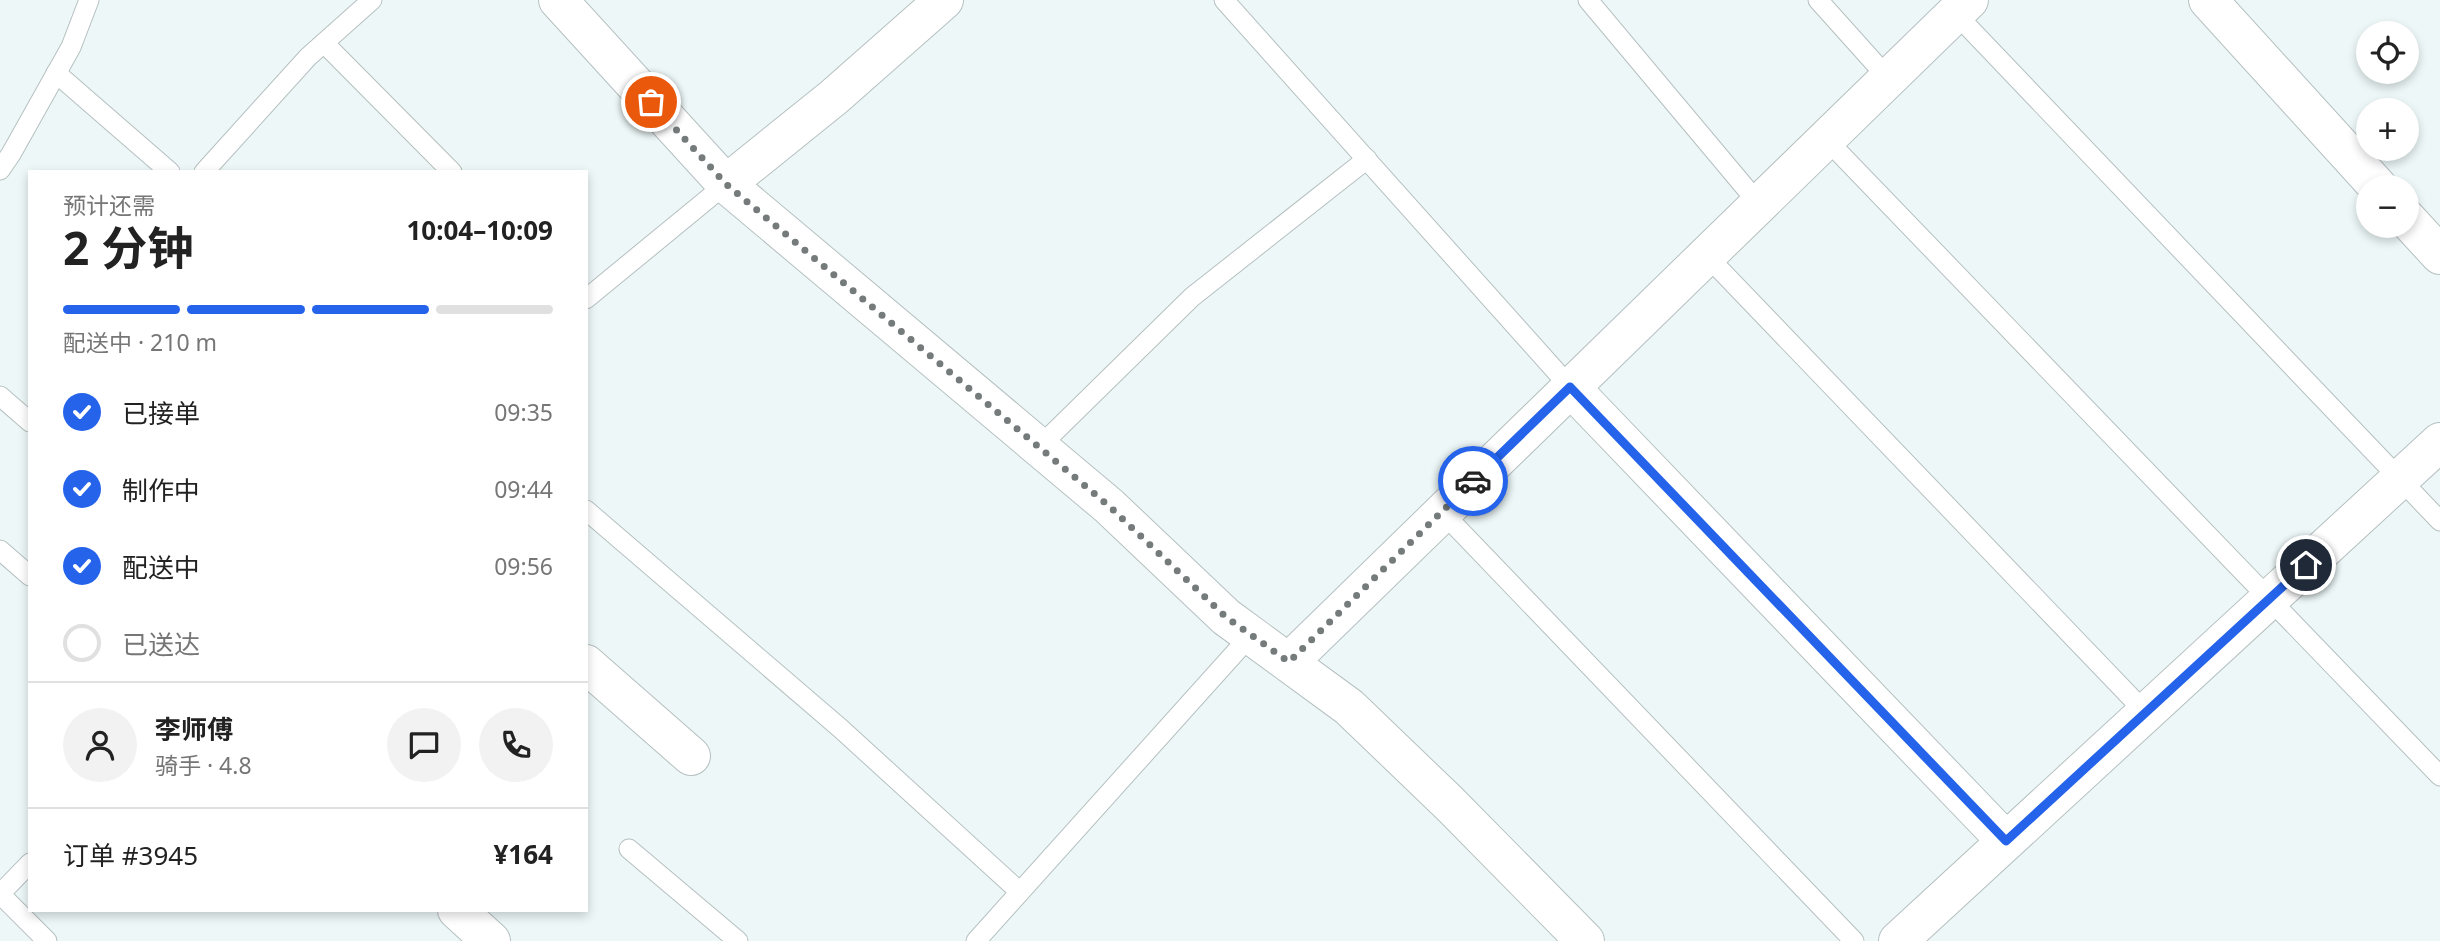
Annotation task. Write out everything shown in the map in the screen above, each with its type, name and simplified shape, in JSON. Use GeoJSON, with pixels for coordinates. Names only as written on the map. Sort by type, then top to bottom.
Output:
{"type":"FeatureCollection","features":[{"type":"Feature","properties":{"kind":"street"},"geometry":{"type":"LineString","coordinates":[[558,0],[726,184],[1109,506],[1226,617],[1349,707],[1450,804],[1585,941]]}},
{"type":"Feature","properties":{"kind":"street"},"geometry":{"type":"LineString","coordinates":[[726,184],[834,97],[944,0]]}},
{"type":"Feature","properties":{"kind":"street"},"geometry":{"type":"LineString","coordinates":[[2207,0],[2367,175]]}},
{"type":"Feature","properties":{"kind":"street"},"geometry":{"type":"LineString","coordinates":[[1289,662],[1962,6]]}},
{"type":"Feature","properties":{"kind":"street"},"geometry":{"type":"LineString","coordinates":[[2419,232],[2440,255]]}},
{"type":"Feature","properties":{"kind":"street"},"geometry":{"type":"LineString","coordinates":[[1570,387],[2006,841]]}},
{"type":"Feature","properties":{"kind":"street"},"geometry":{"type":"LineString","coordinates":[[1898,941],[2440,442]]}},
{"type":"Feature","properties":{"kind":"street"},"geometry":{"type":"LineString","coordinates":[[1289,662],[1335,716],[1559,941]]}},
{"type":"Feature","properties":{"kind":"street"},"geometry":{"type":"LineString","coordinates":[[588,666],[691,756]]}},
{"type":"Feature","properties":{"kind":"street"},"geometry":{"type":"LineString","coordinates":[[459,912],[491,941]]}},
{"type":"Feature","properties":{"kind":"lane"},"geometry":{"type":"LineString","coordinates":[[0,170],[12,154],[71,47],[89,0]]}},
{"type":"Feature","properties":{"kind":"lane"},"geometry":{"type":"LineString","coordinates":[[206,170],[308,57],[372,0]]}},
{"type":"Feature","properties":{"kind":"lane"},"geometry":{"type":"LineString","coordinates":[[1224,0],[1570,387]]}},
{"type":"Feature","properties":{"kind":"lane"},"geometry":{"type":"LineString","coordinates":[[1588,0],[1759,204]]}},
{"type":"Feature","properties":{"kind":"lane"},"geometry":{"type":"LineString","coordinates":[[1818,0],[1888,78]]}},
{"type":"Feature","properties":{"kind":"lane"},"geometry":{"type":"LineString","coordinates":[[1962,6],[2440,521]]}},
{"type":"Feature","properties":{"kind":"lane"},"geometry":{"type":"LineString","coordinates":[[324,43],[450,170]]}},
{"type":"Feature","properties":{"kind":"lane"},"geometry":{"type":"LineString","coordinates":[[56,73],[168,170]]}},
{"type":"Feature","properties":{"kind":"lane"},"geometry":{"type":"LineString","coordinates":[[1826,139],[2440,776]]}},
{"type":"Feature","properties":{"kind":"lane"},"geometry":{"type":"LineString","coordinates":[[1039,447],[1192,297],[1367,159]]}},
{"type":"Feature","properties":{"kind":"lane"},"geometry":{"type":"LineString","coordinates":[[588,297],[726,184]]}},
{"type":"Feature","properties":{"kind":"lane"},"geometry":{"type":"LineString","coordinates":[[1706,255],[2146,713]]}},
{"type":"Feature","properties":{"kind":"lane"},"geometry":{"type":"LineString","coordinates":[[0,396],[28,420]]}},
{"type":"Feature","properties":{"kind":"lane"},"geometry":{"type":"LineString","coordinates":[[588,512],[840,728],[1020,892]]}},
{"type":"Feature","properties":{"kind":"lane"},"geometry":{"type":"LineString","coordinates":[[1442,512],[1854,941]]}},
{"type":"Feature","properties":{"kind":"lane"},"geometry":{"type":"LineString","coordinates":[[0,550],[28,574]]}},
{"type":"Feature","properties":{"kind":"lane"},"geometry":{"type":"LineString","coordinates":[[976,941],[1251,635]]}},
{"type":"Feature","properties":{"kind":"lane"},"geometry":{"type":"LineString","coordinates":[[629,849],[738,941]]}},
{"type":"Feature","properties":{"kind":"lane"},"geometry":{"type":"LineString","coordinates":[[28,865],[0,894],[47,941]]}},
{"type":"Feature","properties":{"kind":"way so far"},"geometry":{"type":"LineString","coordinates":[[651,102],[726,184],[1109,506],[1226,617],[1289,662],[1473,481]]}},
{"type":"Feature","properties":{"kind":"route"},"geometry":{"type":"LineString","coordinates":[[1473,481],[1570,387],[2006,841],[2306,565]]}}]}
